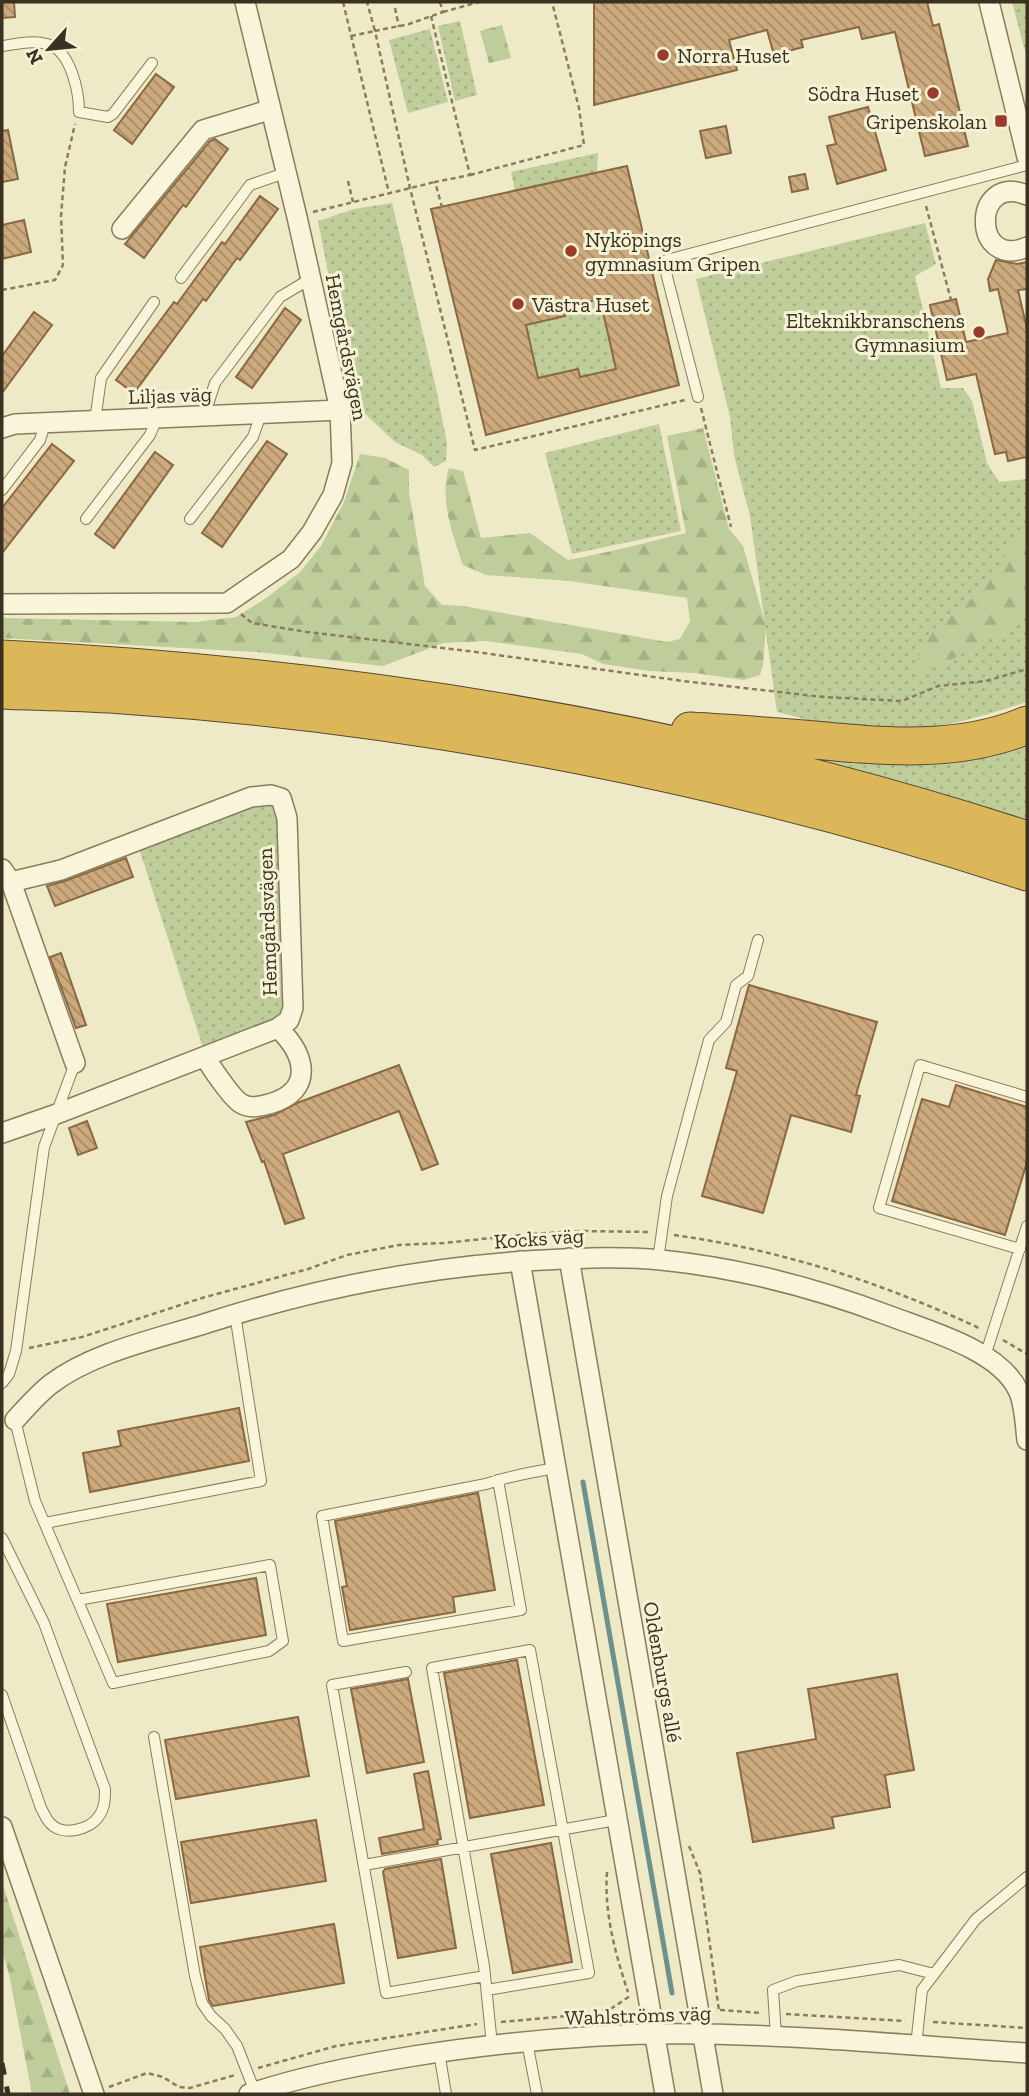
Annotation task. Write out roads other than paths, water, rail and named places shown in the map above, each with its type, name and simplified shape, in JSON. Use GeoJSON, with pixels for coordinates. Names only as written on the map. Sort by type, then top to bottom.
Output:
{"type":"FeatureCollection","features":[{"type":"Feature","properties":{"kind":"highway"},"geometry":{"type":"LineString","coordinates":[[2,659],[262,678],[546,719],[772,768],[928,808],[1027,840]]}},
{"type":"Feature","properties":{"kind":"highway"},"geometry":{"type":"LineString","coordinates":[[2,690],[122,695],[263,707],[436,730],[615,763],[766,796],[924,838],[1027,872]]}},
{"type":"Feature","properties":{"kind":"highway"},"geometry":{"type":"LineString","coordinates":[[546,719],[868,746],[909,747],[1010,732],[1027,725]]}},
{"type":"Feature","properties":{"kind":"street","name":"Hemgårdsvägen"},"geometry":{"type":"LineString","coordinates":[[2,604],[227,603],[290,559],[312,532],[333,495],[342,463],[340,410],[297,217],[244,2]]}},
{"type":"Feature","properties":{"kind":"street"},"geometry":{"type":"LineString","coordinates":[[989,2],[1027,157]]}},
{"type":"Feature","properties":{"kind":"street"},"geometry":{"type":"LineString","coordinates":[[122,229],[203,130],[269,110]]}},
{"type":"Feature","properties":{"kind":"street"},"geometry":{"type":"LineString","coordinates":[[1027,195],[1009,192],[996,198],[987,208],[984,222],[988,235],[997,246],[1010,251],[1027,247]]}},
{"type":"Feature","properties":{"kind":"street","name":"Liljas väg"},"geometry":{"type":"LineString","coordinates":[[2,428],[15,424],[340,410]]}},
{"type":"Feature","properties":{"kind":"street","name":"Hemgårdsvägen"},"geometry":{"type":"LineString","coordinates":[[75,1063],[5,879],[61,870],[251,797],[271,795],[281,798],[286,818],[293,1008],[289,1020],[278,1028]]}},
{"type":"Feature","properties":{"kind":"street"},"geometry":{"type":"LineString","coordinates":[[2,1132],[54,1115],[278,1028],[293,1043],[301,1063],[299,1084],[284,1099],[255,1107],[244,1105],[235,1100],[205,1057]]}},
{"type":"Feature","properties":{"kind":"street","name":"Kocks väg"},"geometry":{"type":"LineString","coordinates":[[15,1420],[50,1384],[93,1360],[235,1314],[372,1280],[441,1269],[569,1258],[658,1260],[749,1274],[852,1301],[927,1329],[985,1356],[1008,1375],[1018,1391],[1027,1440]]}},
{"type":"Feature","properties":{"kind":"street","name":"Oldenburgs allé"},"geometry":{"type":"LineString","coordinates":[[569,1258],[713,2094]]}},
{"type":"Feature","properties":{"kind":"street"},"geometry":{"type":"LineString","coordinates":[[520,1261],[665,2094]]}},
{"type":"Feature","properties":{"kind":"street"},"geometry":{"type":"LineString","coordinates":[[2,1827],[94,2094]]}},
{"type":"Feature","properties":{"kind":"street","name":"Wahlströms väg"},"geometry":{"type":"LineString","coordinates":[[252,2093],[349,2068],[439,2052],[527,2042],[655,2035],[776,2036],[1027,2053]]}},
{"type":"Feature","properties":{"kind":"lane"},"geometry":{"type":"LineString","coordinates":[[2,46],[27,42],[50,44],[66,59],[79,92],[79,112],[108,117],[152,63]]}},
{"type":"Feature","properties":{"kind":"lane"},"geometry":{"type":"LineString","coordinates":[[698,397],[663,261],[1027,165]]}},
{"type":"Feature","properties":{"kind":"lane"},"geometry":{"type":"LineString","coordinates":[[181,278],[250,185],[285,173]]}},
{"type":"Feature","properties":{"kind":"lane"},"geometry":{"type":"LineString","coordinates":[[204,416],[215,383],[280,297],[310,279]]}},
{"type":"Feature","properties":{"kind":"lane"},"geometry":{"type":"LineString","coordinates":[[95,421],[102,379],[154,302]]}},
{"type":"Feature","properties":{"kind":"lane"},"geometry":{"type":"LineString","coordinates":[[190,519],[253,437],[261,414]]}},
{"type":"Feature","properties":{"kind":"lane"},"geometry":{"type":"LineString","coordinates":[[86,519],[150,435],[157,418]]}},
{"type":"Feature","properties":{"kind":"lane"},"geometry":{"type":"LineString","coordinates":[[2,490],[40,440],[46,423]]}},
{"type":"Feature","properties":{"kind":"lane"},"geometry":{"type":"LineString","coordinates":[[658,1260],[667,1196],[709,1040],[726,1023],[736,985],[748,976],[758,940]]}},
{"type":"Feature","properties":{"kind":"lane"},"geometry":{"type":"LineString","coordinates":[[2,1384],[9,1374],[16,1351],[44,1147],[75,1063]]}},
{"type":"Feature","properties":{"kind":"lane"},"geometry":{"type":"LineString","coordinates":[[1020,1249],[879,1208],[920,1065],[1027,1097]]}},
{"type":"Feature","properties":{"kind":"lane"},"geometry":{"type":"LineString","coordinates":[[985,1356],[1027,1226]]}},
{"type":"Feature","properties":{"kind":"lane"},"geometry":{"type":"LineString","coordinates":[[45,1523],[261,1482],[235,1314]]}},
{"type":"Feature","properties":{"kind":"lane"},"geometry":{"type":"LineString","coordinates":[[15,1420],[36,1501],[113,1683],[269,1651],[283,1641],[270,1565],[78,1600]]}},
{"type":"Feature","properties":{"kind":"lane"},"geometry":{"type":"LineString","coordinates":[[498,1480],[521,1609],[343,1641],[322,1516],[486,1485],[498,1480],[556,1468]]}},
{"type":"Feature","properties":{"kind":"lane"},"geometry":{"type":"LineString","coordinates":[[2,1538],[44,1623],[105,1789],[105,1802],[99,1817],[87,1827],[73,1831],[58,1829],[50,1823],[41,1808],[2,1695]]}},
{"type":"Feature","properties":{"kind":"lane"},"geometry":{"type":"LineString","coordinates":[[487,1990],[589,1973],[530,1650],[432,1668],[485,1976],[492,2045]]}},
{"type":"Feature","properties":{"kind":"lane"},"geometry":{"type":"LineString","coordinates":[[406,1672],[332,1685],[386,1993],[485,1976]]}},
{"type":"Feature","properties":{"kind":"lane","name":"Wahlströms väg"},"geometry":{"type":"LineString","coordinates":[[154,1737],[202,2003],[237,2046],[252,2093]]}},
{"type":"Feature","properties":{"kind":"lane"},"geometry":{"type":"LineString","coordinates":[[364,1865],[616,1820]]}},
{"type":"Feature","properties":{"kind":"lane"},"geometry":{"type":"LineString","coordinates":[[916,2046],[922,1990],[976,1919],[1027,1877]]}},
{"type":"Feature","properties":{"kind":"lane"},"geometry":{"type":"LineString","coordinates":[[776,2036],[773,1990],[797,1981],[899,1965],[934,1974]]}},
{"type":"Feature","properties":{"kind":"lane"},"geometry":{"type":"LineString","coordinates":[[527,2042],[537,2094]]}},
{"type":"Feature","properties":{"kind":"lane"},"geometry":{"type":"LineString","coordinates":[[439,2052],[446,2094]]}},
{"type":"Feature","properties":{"kind":"waterway"},"geometry":{"type":"LineString","coordinates":[[583,1482],[672,1993]]}},
{"type":"Feature","properties":{"kind":"railway"},"geometry":{"type":"LineString","coordinates":[[2,2063],[8,2094]]}},
{"type":"Feature","properties":{"kind":"place","name":"Norra Huset"},"geometry":{"type":"Point","coordinates":[663,55]}},
{"type":"Feature","properties":{"kind":"place","name":"Södra Huset"},"geometry":{"type":"Point","coordinates":[933,93]}},
{"type":"Feature","properties":{"kind":"place","name":"Gripenskolan"},"geometry":{"type":"Point","coordinates":[1001,121]}},
{"type":"Feature","properties":{"kind":"place","name":"Nyköpings gymnasium Gripen"},"geometry":{"type":"Point","coordinates":[571,251]}},
{"type":"Feature","properties":{"kind":"place","name":"Västra Huset"},"geometry":{"type":"Point","coordinates":[518,304]}},
{"type":"Feature","properties":{"kind":"place","name":"Elteknikbranschens Gymnasium"},"geometry":{"type":"Point","coordinates":[979,332]}}]}
